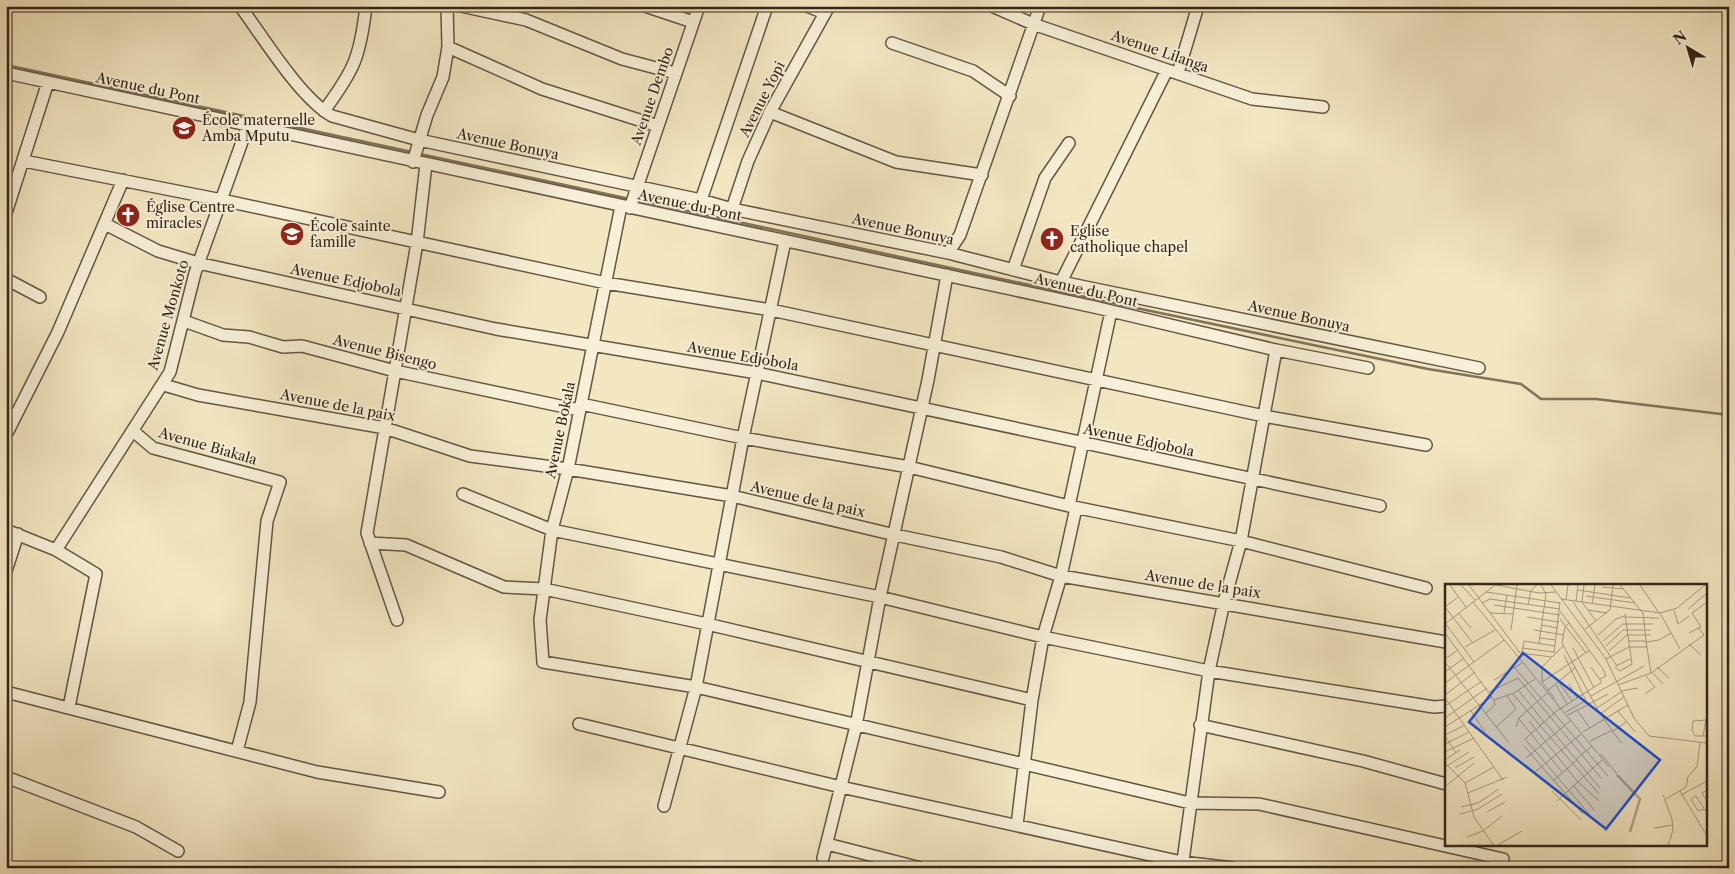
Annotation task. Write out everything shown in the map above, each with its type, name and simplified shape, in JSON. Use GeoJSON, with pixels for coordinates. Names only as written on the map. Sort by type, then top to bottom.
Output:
{"type":"FeatureCollection","features":[{"type":"Feature","properties":{"kind":"street"},"geometry":{"type":"LineString","coordinates":[[240,6],[300,86],[324,111],[349,77],[354,65],[362,42],[366,6]]}},
{"type":"Feature","properties":{"kind":"street"},"geometry":{"type":"LineString","coordinates":[[416,152],[427,114],[443,77],[448,47],[447,6]]}},
{"type":"Feature","properties":{"kind":"street"},"geometry":{"type":"LineString","coordinates":[[461,6],[526,20],[622,58],[675,73]]}},
{"type":"Feature","properties":{"kind":"street"},"geometry":{"type":"LineString","coordinates":[[646,6],[693,22]]}},
{"type":"Feature","properties":{"kind":"street","name":"Avenue Dembo"},"geometry":{"type":"LineString","coordinates":[[631,200],[699,6]]}},
{"type":"Feature","properties":{"kind":"street"},"geometry":{"type":"LineString","coordinates":[[701,200],[767,6]]}},
{"type":"Feature","properties":{"kind":"street"},"geometry":{"type":"LineString","coordinates":[[807,6],[827,10]]}},
{"type":"Feature","properties":{"kind":"street","name":"Avenue Lilanga"},"geometry":{"type":"LineString","coordinates":[[992,6],[1033,24],[1252,99],[1323,107]]}},
{"type":"Feature","properties":{"kind":"street"},"geometry":{"type":"LineString","coordinates":[[948,253],[960,235],[1040,6]]}},
{"type":"Feature","properties":{"kind":"street"},"geometry":{"type":"LineString","coordinates":[[1061,282],[1172,71],[1198,6]]}},
{"type":"Feature","properties":{"kind":"street","name":"Avenue Yopi"},"geometry":{"type":"LineString","coordinates":[[732,209],[748,161],[770,112],[827,10]]}},
{"type":"Feature","properties":{"kind":"street"},"geometry":{"type":"LineString","coordinates":[[892,43],[972,71],[1010,96]]}},
{"type":"Feature","properties":{"kind":"street"},"geometry":{"type":"LineString","coordinates":[[448,47],[542,89],[658,126]]}},
{"type":"Feature","properties":{"kind":"street","name":"Avenue du Pont"},"geometry":{"type":"LineString","coordinates":[[6,73],[248,125],[416,152],[426,164],[631,200],[785,241],[1111,311],[1276,350],[1368,368]]}},
{"type":"Feature","properties":{"kind":"street"},"geometry":{"type":"LineString","coordinates":[[6,213],[48,82]]}},
{"type":"Feature","properties":{"kind":"street","name":"Avenue Bonuya"},"geometry":{"type":"LineString","coordinates":[[324,111],[416,152],[631,200],[701,200],[732,209],[948,253],[1061,282],[1479,368]]}},
{"type":"Feature","properties":{"kind":"street"},"geometry":{"type":"LineString","coordinates":[[770,112],[896,162],[982,175]]}},
{"type":"Feature","properties":{"kind":"street","name":"Avenue Monkoto"},"geometry":{"type":"LineString","coordinates":[[56,550],[164,385],[170,372],[198,263],[248,125]]}},
{"type":"Feature","properties":{"kind":"street"},"geometry":{"type":"LineString","coordinates":[[1013,270],[1045,178],[1069,143]]}},
{"type":"Feature","properties":{"kind":"street"},"geometry":{"type":"LineString","coordinates":[[24,161],[222,200],[606,283],[770,310],[1264,416],[1426,445]]}},
{"type":"Feature","properties":{"kind":"street"},"geometry":{"type":"LineString","coordinates":[[397,620],[367,533],[395,372],[404,308],[417,243],[426,164]]}},
{"type":"Feature","properties":{"kind":"street"},"geometry":{"type":"LineString","coordinates":[[6,435],[58,332],[123,180]]}},
{"type":"Feature","properties":{"kind":"street","name":"Avenue Bokala"},"geometry":{"type":"LineString","coordinates":[[631,200],[606,283],[568,469],[552,530],[540,620],[543,662],[696,687]]}},
{"type":"Feature","properties":{"kind":"street","name":"Avenue Edjobola"},"geometry":{"type":"LineString","coordinates":[[105,224],[158,251],[198,263],[496,329],[757,373],[1380,506]]}},
{"type":"Feature","properties":{"kind":"street"},"geometry":{"type":"LineString","coordinates":[[664,806],[696,687],[732,496],[785,241]]}},
{"type":"Feature","properties":{"kind":"street"},"geometry":{"type":"LineString","coordinates":[[823,858],[856,726],[880,597],[935,345],[947,275]]}},
{"type":"Feature","properties":{"kind":"street"},"geometry":{"type":"LineString","coordinates":[[6,279],[40,297]]}},
{"type":"Feature","properties":{"kind":"street"},"geometry":{"type":"LineString","coordinates":[[1017,825],[1032,700],[1043,637],[1061,576],[1081,443],[1111,311]]}},
{"type":"Feature","properties":{"kind":"street","name":"Avenue Bisengo"},"geometry":{"type":"LineString","coordinates":[[184,321],[223,336],[249,337],[283,347],[302,346],[395,372],[909,467],[1072,507],[1241,541],[1426,588]]}},
{"type":"Feature","properties":{"kind":"street"},"geometry":{"type":"LineString","coordinates":[[1182,865],[1209,671],[1224,602],[1241,541],[1276,350]]}},
{"type":"Feature","properties":{"kind":"street","name":"Avenue de la paix"},"geometry":{"type":"LineString","coordinates":[[164,385],[198,395],[385,428],[470,456],[568,469],[732,496],[895,535],[1001,557],[1061,576],[1224,602],[1445,642]]}},
{"type":"Feature","properties":{"kind":"street","name":"Avenue Biakala"},"geometry":{"type":"LineString","coordinates":[[133,430],[153,448],[280,482],[267,521],[250,702],[236,751]]}},
{"type":"Feature","properties":{"kind":"street"},"geometry":{"type":"LineString","coordinates":[[463,494],[552,530],[880,597],[1043,637],[1209,671],[1434,707],[1445,706]]}},
{"type":"Feature","properties":{"kind":"street"},"geometry":{"type":"LineString","coordinates":[[6,530],[56,550],[96,574],[71,708]]}},
{"type":"Feature","properties":{"kind":"street"},"geometry":{"type":"LineString","coordinates":[[6,572],[18,534]]}},
{"type":"Feature","properties":{"kind":"street"},"geometry":{"type":"LineString","coordinates":[[370,543],[406,545],[504,587],[544,589],[708,624],[867,663],[1032,700]]}},
{"type":"Feature","properties":{"kind":"street"},"geometry":{"type":"LineString","coordinates":[[696,687],[1190,803],[1259,804],[1445,846]]}},
{"type":"Feature","properties":{"kind":"street"},"geometry":{"type":"LineString","coordinates":[[6,692],[317,772],[439,792]]}},
{"type":"Feature","properties":{"kind":"street"},"geometry":{"type":"LineString","coordinates":[[579,724],[841,787],[1017,825],[1182,865],[1233,868]]}},
{"type":"Feature","properties":{"kind":"street"},"geometry":{"type":"LineString","coordinates":[[1200,725],[1363,761],[1445,784]]}},
{"type":"Feature","properties":{"kind":"street"},"geometry":{"type":"LineString","coordinates":[[6,777],[136,827],[178,851]]}},
{"type":"Feature","properties":{"kind":"street"},"geometry":{"type":"LineString","coordinates":[[827,844],[921,868]]}},
{"type":"Feature","properties":{"kind":"street"},"geometry":{"type":"LineString","coordinates":[[1445,846],[1503,859]]}},
{"type":"Feature","properties":{"kind":"waterway"},"geometry":{"type":"LineString","coordinates":[[6,65],[412,152]]}},
{"type":"Feature","properties":{"kind":"waterway"},"geometry":{"type":"LineString","coordinates":[[420,154],[630,199]]}},
{"type":"Feature","properties":{"kind":"waterway"},"geometry":{"type":"LineString","coordinates":[[637,200],[1428,369],[1521,384],[1541,399],[1596,399],[1729,415]]}},
{"type":"Feature","properties":{"kind":"place","name":"École maternelle Amba Mputu"},"geometry":{"type":"Point","coordinates":[184,128]}},
{"type":"Feature","properties":{"kind":"place","name":"Église Centre miracles"},"geometry":{"type":"Point","coordinates":[128,215]}},
{"type":"Feature","properties":{"kind":"place","name":"École sainte famille"},"geometry":{"type":"Point","coordinates":[292,234]}},
{"type":"Feature","properties":{"kind":"place","name":"Eglise catholique chapel"},"geometry":{"type":"Point","coordinates":[1052,239]}}]}
